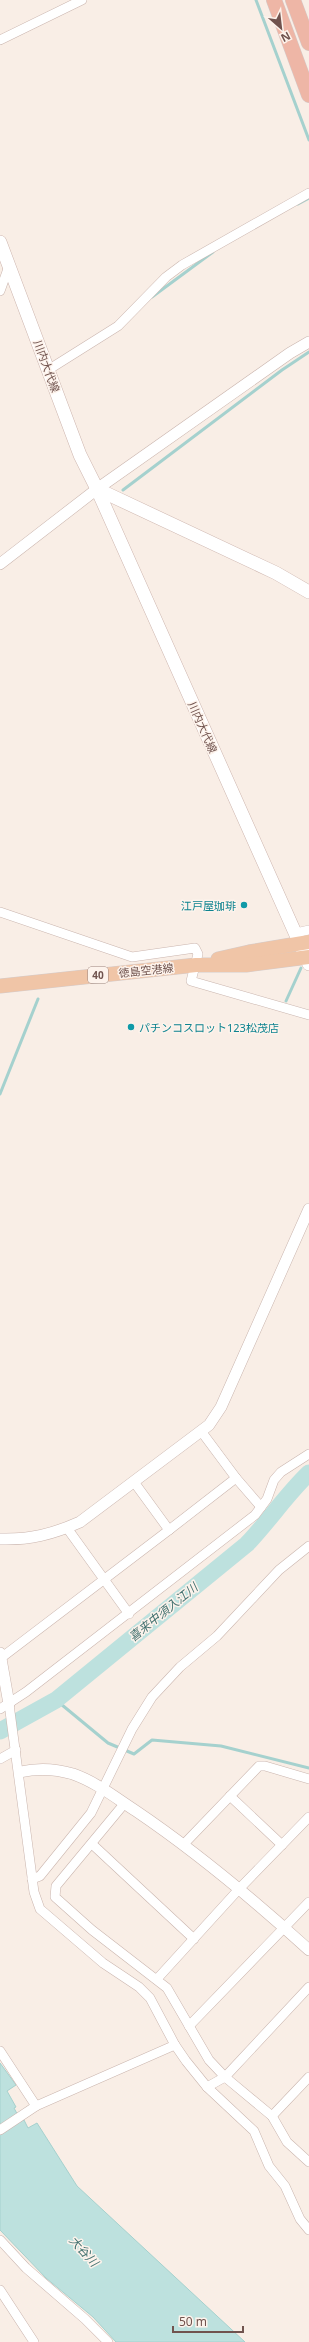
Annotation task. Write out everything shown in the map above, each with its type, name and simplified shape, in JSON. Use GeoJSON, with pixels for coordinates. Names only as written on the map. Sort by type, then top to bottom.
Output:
{"type":"FeatureCollection","features":[{"type":"Feature","properties":{"kind":"highway"},"geometry":{"type":"LineString","coordinates":[[274,0],[309,95]]}},
{"type":"Feature","properties":{"kind":"highway"},"geometry":{"type":"LineString","coordinates":[[293,0],[309,43]]}},
{"type":"Feature","properties":{"kind":"main road","name":"川内大代線"},"geometry":{"type":"LineString","coordinates":[[0,242],[80,455],[97,489],[301,939],[308,960]]}},
{"type":"Feature","properties":{"kind":"main road"},"geometry":{"type":"LineString","coordinates":[[97,489],[276,573],[309,592]]}},
{"type":"Feature","properties":{"kind":"main road","name":"徳島空港線"},"geometry":{"type":"LineString","coordinates":[[196,965],[301,939]]}},
{"type":"Feature","properties":{"kind":"main road","name":"徳島空港線"},"geometry":{"type":"LineString","coordinates":[[0,986],[196,965],[246,965],[308,960]]}},
{"type":"Feature","properties":{"kind":"street"},"geometry":{"type":"LineString","coordinates":[[0,40],[82,0]]}},
{"type":"Feature","properties":{"kind":"street"},"geometry":{"type":"LineString","coordinates":[[48,370],[118,326],[166,277],[182,265],[209,248],[309,193]]}},
{"type":"Feature","properties":{"kind":"street"},"geometry":{"type":"LineString","coordinates":[[0,291],[9,266]]}},
{"type":"Feature","properties":{"kind":"street"},"geometry":{"type":"LineString","coordinates":[[0,564],[97,489],[290,353],[309,342]]}},
{"type":"Feature","properties":{"kind":"street"},"geometry":{"type":"LineString","coordinates":[[0,912],[132,957],[195,948],[198,954],[191,981],[309,1015]]}},
{"type":"Feature","properties":{"kind":"street"},"geometry":{"type":"LineString","coordinates":[[301,939],[309,930]]}},
{"type":"Feature","properties":{"kind":"street"},"geometry":{"type":"LineString","coordinates":[[0,1539],[40,1537],[80,1522],[201,1431],[214,1419],[221,1407],[309,1209]]}},
{"type":"Feature","properties":{"kind":"street"},"geometry":{"type":"LineString","coordinates":[[201,1431],[236,1478],[261,1507]]}},
{"type":"Feature","properties":{"kind":"street"},"geometry":{"type":"LineString","coordinates":[[6,1708],[255,1515],[267,1499],[274,1480],[281,1472],[309,1454]]}},
{"type":"Feature","properties":{"kind":"street"},"geometry":{"type":"LineString","coordinates":[[236,1478],[103,1581],[0,1656],[6,1708],[16,1748],[20,1772],[36,1903],[40,1909],[103,1963],[139,1986],[150,1998],[175,2045],[207,2087],[254,2131],[269,2166],[285,2186],[300,2219],[309,2230]]}},
{"type":"Feature","properties":{"kind":"street"},"geometry":{"type":"LineString","coordinates":[[134,1482],[169,1530]]}},
{"type":"Feature","properties":{"kind":"street"},"geometry":{"type":"LineString","coordinates":[[67,1528],[103,1581],[129,1614]]}},
{"type":"Feature","properties":{"kind":"street"},"geometry":{"type":"LineString","coordinates":[[32,1879],[40,1876],[90,1813],[127,1740],[152,1697],[176,1672],[217,1636],[279,1570],[309,1546]]}},
{"type":"Feature","properties":{"kind":"street"},"geometry":{"type":"LineString","coordinates":[[0,1759],[16,1748]]}},
{"type":"Feature","properties":{"kind":"street"},"geometry":{"type":"LineString","coordinates":[[184,1844],[259,1766],[309,1779]]}},
{"type":"Feature","properties":{"kind":"street"},"geometry":{"type":"LineString","coordinates":[[20,1772],[54,1770],[74,1775],[102,1788],[184,1844],[285,1928],[309,1950]]}},
{"type":"Feature","properties":{"kind":"street"},"geometry":{"type":"LineString","coordinates":[[230,1796],[282,1845]]}},
{"type":"Feature","properties":{"kind":"street"},"geometry":{"type":"LineString","coordinates":[[124,1804],[56,1886],[55,1896],[92,1930],[167,1988],[209,2060],[225,2077],[272,2116],[287,2142],[309,2162]]}},
{"type":"Feature","properties":{"kind":"street"},"geometry":{"type":"LineString","coordinates":[[157,1979],[239,1889],[309,1817]]}},
{"type":"Feature","properties":{"kind":"street"},"geometry":{"type":"LineString","coordinates":[[92,1844],[194,1939]]}},
{"type":"Feature","properties":{"kind":"street"},"geometry":{"type":"LineString","coordinates":[[189,2026],[309,1902]]}},
{"type":"Feature","properties":{"kind":"street"},"geometry":{"type":"LineString","coordinates":[[207,2087],[225,2077],[309,1987]]}},
{"type":"Feature","properties":{"kind":"street"},"geometry":{"type":"LineString","coordinates":[[0,2130],[36,2106],[175,2045]]}},
{"type":"Feature","properties":{"kind":"street"},"geometry":{"type":"LineString","coordinates":[[0,2051],[36,2106]]}},
{"type":"Feature","properties":{"kind":"street"},"geometry":{"type":"LineString","coordinates":[[272,2116],[309,2077]]}},
{"type":"Feature","properties":{"kind":"street"},"geometry":{"type":"LineString","coordinates":[[0,2240],[26,2268],[85,2318],[108,2342]]}},
{"type":"Feature","properties":{"kind":"street"},"geometry":{"type":"LineString","coordinates":[[0,2290],[34,2342]]}},
{"type":"Feature","properties":{"kind":"water","name":"大谷川"},"geometry":{"type":"Polygon","coordinates":[[[0,2063],[16,2085],[7,2091],[16,2107],[14,2108],[21,2121],[24,2120],[28,2128],[37,2123],[77,2186],[245,2342],[116,2342],[93,2317],[46,2278],[0,2230],[0,2063]]]}},
{"type":"Feature","properties":{"kind":"waterway"},"geometry":{"type":"LineString","coordinates":[[256,0],[309,140]]}},
{"type":"Feature","properties":{"kind":"waterway"},"geometry":{"type":"LineString","coordinates":[[298,204],[309,198]]}},
{"type":"Feature","properties":{"kind":"waterway"},"geometry":{"type":"LineString","coordinates":[[152,297],[213,252]]}},
{"type":"Feature","properties":{"kind":"waterway"},"geometry":{"type":"LineString","coordinates":[[123,490],[282,370],[309,352]]}},
{"type":"Feature","properties":{"kind":"waterway"},"geometry":{"type":"LineString","coordinates":[[286,1001],[301,968]]}},
{"type":"Feature","properties":{"kind":"waterway"},"geometry":{"type":"LineString","coordinates":[[0,1094],[38,999]]}},
{"type":"Feature","properties":{"kind":"waterway","name":"喜来中須入江川"},"geometry":{"type":"LineString","coordinates":[[0,1731],[56,1700],[247,1544],[309,1473]]}},
{"type":"Feature","properties":{"kind":"waterway"},"geometry":{"type":"LineString","coordinates":[[56,1700],[108,1743],[134,1754],[152,1740],[221,1746],[309,1768]]}},
{"type":"Feature","properties":{"kind":"place","name":"江戸屋珈琲"},"geometry":{"type":"Point","coordinates":[244,905]}},
{"type":"Feature","properties":{"kind":"place","name":"パチンコスロット123松茂店"},"geometry":{"type":"Point","coordinates":[131,1027]}}]}
